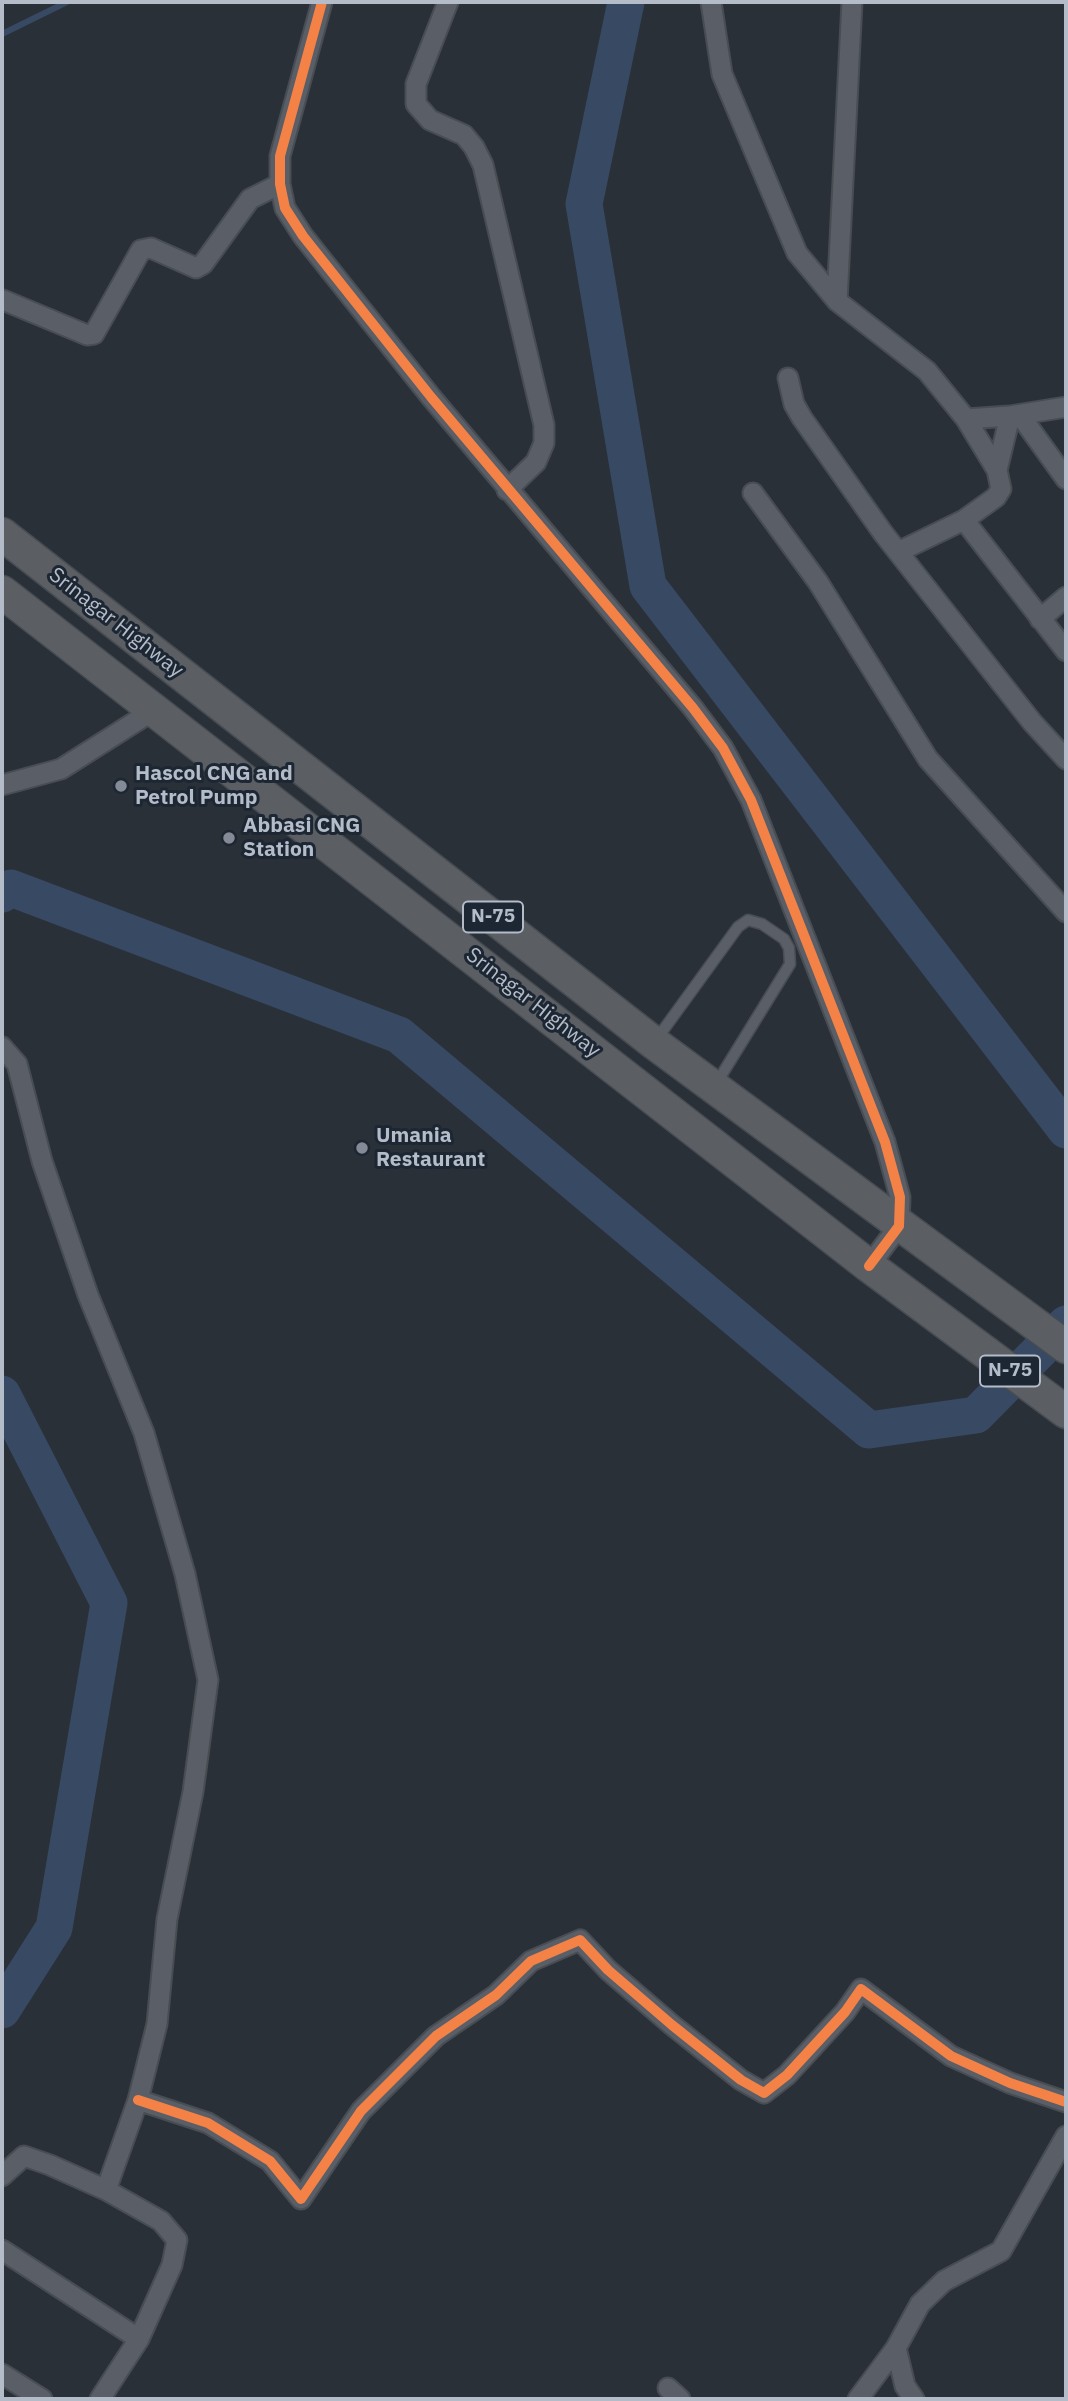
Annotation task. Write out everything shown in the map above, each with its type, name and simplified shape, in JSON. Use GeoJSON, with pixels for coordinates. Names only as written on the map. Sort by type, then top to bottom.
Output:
{"type":"FeatureCollection","features":[{"type":"Feature","properties":{"kind":"highway","name":"Srinagar Highway"},"geometry":{"type":"LineString","coordinates":[[2,534],[654,1043],[1066,1348]]}},
{"type":"Feature","properties":{"kind":"highway","name":"Srinagar Highway"},"geometry":{"type":"LineString","coordinates":[[2,592],[869,1266],[1066,1412]]}},
{"type":"Feature","properties":{"kind":"street"},"geometry":{"type":"LineString","coordinates":[[322,2],[280,156],[280,184],[285,208],[303,236],[508,490],[693,708],[723,748],[751,800],[885,1142],[900,1198],[899,1226],[869,1266]]}},
{"type":"Feature","properties":{"kind":"street"},"geometry":{"type":"LineString","coordinates":[[448,2],[416,84],[416,104],[430,120],[464,135],[483,165],[544,425],[544,443],[537,462],[508,490]]}},
{"type":"Feature","properties":{"kind":"street"},"geometry":{"type":"LineString","coordinates":[[710,2],[722,74],[797,253],[837,301],[927,371],[966,419],[997,470],[1001,489],[996,497],[964,520],[898,552]]}},
{"type":"Feature","properties":{"kind":"street"},"geometry":{"type":"LineString","coordinates":[[837,301],[852,2]]}},
{"type":"Feature","properties":{"kind":"street"},"geometry":{"type":"LineString","coordinates":[[3,300],[87,335],[94,334],[141,250],[151,248],[196,268],[203,264],[250,199],[280,184]]}},
{"type":"Feature","properties":{"kind":"street"},"geometry":{"type":"LineString","coordinates":[[788,378],[794,404],[802,418],[898,552],[1032,722],[1066,759]]}},
{"type":"Feature","properties":{"kind":"street"},"geometry":{"type":"LineString","coordinates":[[966,419],[1015,416],[1066,407]]}},
{"type":"Feature","properties":{"kind":"street"},"geometry":{"type":"LineString","coordinates":[[997,470],[1015,416]]}},
{"type":"Feature","properties":{"kind":"street"},"geometry":{"type":"LineString","coordinates":[[1015,416],[1066,479]]}},
{"type":"Feature","properties":{"kind":"street"},"geometry":{"type":"LineString","coordinates":[[753,493],[818,582],[928,759],[1066,912]]}},
{"type":"Feature","properties":{"kind":"street"},"geometry":{"type":"LineString","coordinates":[[964,520],[1066,651]]}},
{"type":"Feature","properties":{"kind":"street"},"geometry":{"type":"LineString","coordinates":[[1040,619],[1066,597]]}},
{"type":"Feature","properties":{"kind":"street"},"geometry":{"type":"LineString","coordinates":[[2,785],[61,769],[154,710]]}},
{"type":"Feature","properties":{"kind":"street"},"geometry":{"type":"LineString","coordinates":[[2,1048],[17,1064],[42,1161],[88,1296],[144,1433],[185,1574],[208,1680],[193,1792],[167,1919],[157,2024],[138,2100],[106,2190]]}},
{"type":"Feature","properties":{"kind":"street"},"geometry":{"type":"LineString","coordinates":[[138,2100],[208,2123],[260,2154],[270,2161],[301,2199],[361,2111],[436,2036],[496,1995],[531,1961],[580,1940],[608,1970],[672,2025],[741,2080],[764,2093],[804,2057],[845,2012],[861,1989],[951,2056],[1010,2083],[1066,2102]]}},
{"type":"Feature","properties":{"kind":"street"},"geometry":{"type":"LineString","coordinates":[[858,2399],[896,2348],[919,2304],[944,2281],[1001,2251],[1066,2136]]}},
{"type":"Feature","properties":{"kind":"street"},"geometry":{"type":"LineString","coordinates":[[2,2176],[24,2156],[106,2190],[161,2221],[177,2240],[172,2265],[139,2339],[100,2399]]}},
{"type":"Feature","properties":{"kind":"street"},"geometry":{"type":"LineString","coordinates":[[2,2250],[139,2339]]}},
{"type":"Feature","properties":{"kind":"street"},"geometry":{"type":"LineString","coordinates":[[896,2348],[905,2386],[914,2399]]}},
{"type":"Feature","properties":{"kind":"street"},"geometry":{"type":"LineString","coordinates":[[2,2374],[42,2399]]}},
{"type":"Feature","properties":{"kind":"lane"},"geometry":{"type":"LineString","coordinates":[[654,1043],[738,928],[748,920],[762,924],[783,939],[789,948],[790,964],[714,1088]]}},
{"type":"Feature","properties":{"kind":"waterway"},"geometry":{"type":"LineString","coordinates":[[2,34],[67,2]]}},
{"type":"Feature","properties":{"kind":"waterway"},"geometry":{"type":"LineString","coordinates":[[626,2],[584,204],[648,586],[1066,1130]]}},
{"type":"Feature","properties":{"kind":"waterway"},"geometry":{"type":"LineString","coordinates":[[2,894],[11,888],[399,1035],[869,1430],[976,1415],[1066,1324]]}},
{"type":"Feature","properties":{"kind":"waterway"},"geometry":{"type":"LineString","coordinates":[[2,1394],[109,1603],[54,1928],[2,2010]]}},
{"type":"Feature","properties":{"kind":"cycle path"},"geometry":{"type":"LineString","coordinates":[[322,2],[280,156],[280,184],[285,208],[303,236],[431,397],[693,708],[723,748],[751,800],[885,1142],[900,1197],[899,1226],[869,1266]]}},
{"type":"Feature","properties":{"kind":"cycle path"},"geometry":{"type":"LineString","coordinates":[[138,2100],[208,2123],[270,2161],[301,2199],[361,2111],[436,2036],[496,1995],[531,1961],[580,1940],[608,1970],[672,2025],[741,2080],[764,2093],[787,2075],[845,2012],[861,1989],[951,2056],[1010,2083],[1066,2102]]}},
{"type":"Feature","properties":{"kind":"place","name":"Hascol CNG and Petrol Pump"},"geometry":{"type":"Point","coordinates":[121,786]}},
{"type":"Feature","properties":{"kind":"place","name":"Abbasi CNG Station"},"geometry":{"type":"Point","coordinates":[229,838]}},
{"type":"Feature","properties":{"kind":"place","name":"Umania Restaurant"},"geometry":{"type":"Point","coordinates":[362,1148]}}]}
